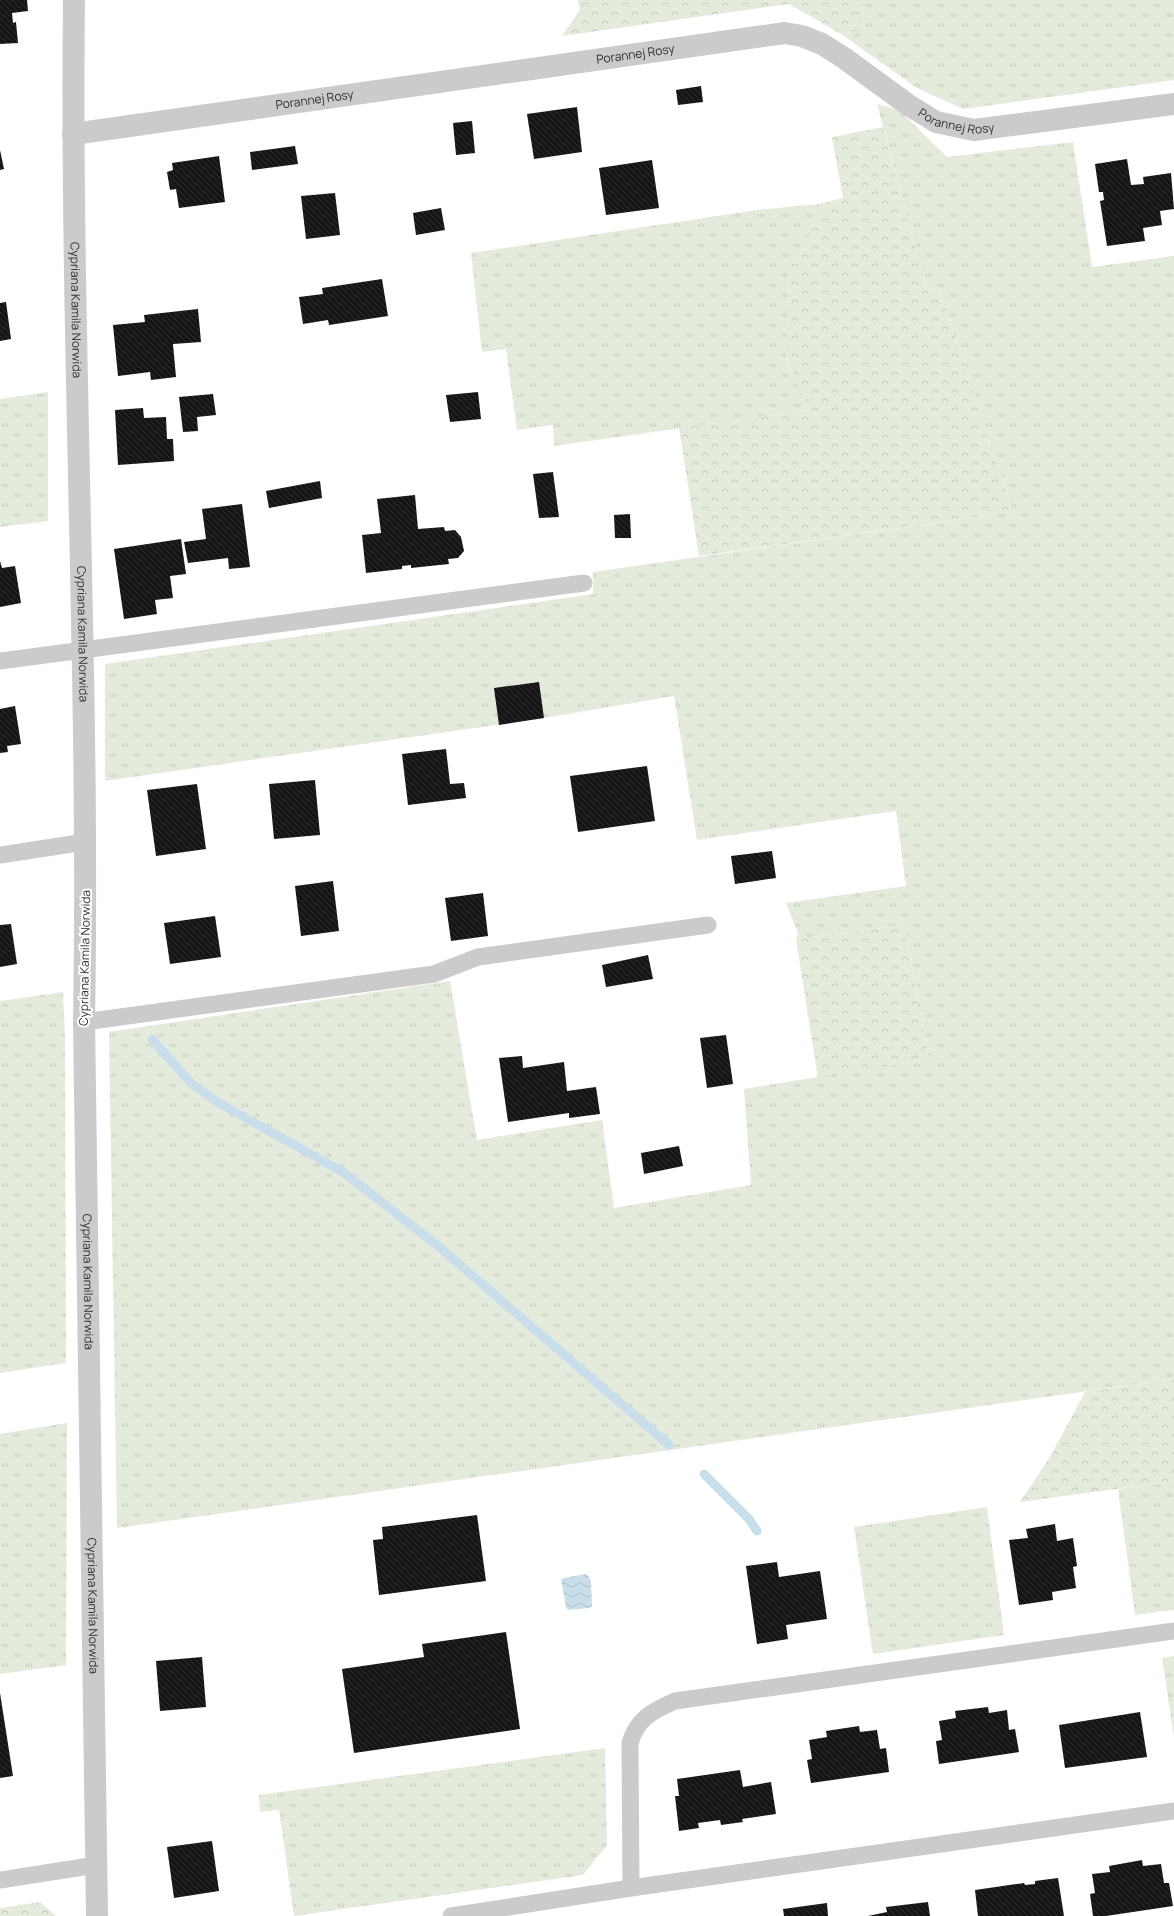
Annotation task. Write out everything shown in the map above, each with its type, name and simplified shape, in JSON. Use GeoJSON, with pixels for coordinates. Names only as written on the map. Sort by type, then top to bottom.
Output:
{"type":"FeatureCollection","features":[{"type":"Feature","properties":{"kind":"street","name":"Cypriana Kamila Norwida"},"geometry":{"type":"LineString","coordinates":[[74,0],[73,134],[84,650],[84,1022],[97,1916]]}},
{"type":"Feature","properties":{"kind":"street","name":"Porannej Rosy"},"geometry":{"type":"LineString","coordinates":[[73,134],[785,33],[802,36],[822,44],[844,58],[907,104],[936,122],[974,130],[1174,104]]}},
{"type":"Feature","properties":{"kind":"lane"},"geometry":{"type":"LineString","coordinates":[[0,661],[584,583]]}},
{"type":"Feature","properties":{"kind":"lane"},"geometry":{"type":"LineString","coordinates":[[0,855],[85,842]]}},
{"type":"Feature","properties":{"kind":"lane"},"geometry":{"type":"LineString","coordinates":[[84,1022],[434,974],[478,958],[708,925]]}},
{"type":"Feature","properties":{"kind":"lane"},"geometry":{"type":"LineString","coordinates":[[631,1888],[630,1743],[634,1731],[644,1718],[659,1708],[675,1701],[1174,1631]]}},
{"type":"Feature","properties":{"kind":"lane"},"geometry":{"type":"LineString","coordinates":[[451,1916],[631,1888],[1174,1811]]}},
{"type":"Feature","properties":{"kind":"lane"},"geometry":{"type":"LineString","coordinates":[[0,1880],[96,1865]]}},
{"type":"Feature","properties":{"kind":"green space"},"geometry":{"type":"Polygon","coordinates":[[[578,0],[863,0],[862,30],[841,34],[789,4],[562,36],[580,10],[578,0]]]}},
{"type":"Feature","properties":{"kind":"green space"},"geometry":{"type":"Polygon","coordinates":[[[863,0],[1174,0],[1174,80],[963,109],[917,88],[841,34],[862,30],[863,0]]]}},
{"type":"Feature","properties":{"kind":"green space"},"geometry":{"type":"Polygon","coordinates":[[[877,104],[899,110],[947,157],[1073,142],[1092,267],[1174,256],[1174,1379],[117,1528],[109,1032],[450,981],[477,1140],[602,1120],[614,1208],[751,1185],[744,1089],[929,1059],[904,925],[796,939],[798,933],[786,903],[906,886],[896,811],[697,840],[674,696],[544,718],[105,781],[105,664],[593,594],[593,572],[1013,512],[939,287],[927,290],[877,104]]]}},
{"type":"Feature","properties":{"kind":"green space"},"geometry":{"type":"Polygon","coordinates":[[[883,127],[927,290],[939,287],[1013,512],[699,556],[679,428],[811,410],[786,358],[790,267],[805,247],[820,204],[843,198],[832,137],[883,127]]]}},
{"type":"Feature","properties":{"kind":"green space"},"geometry":{"type":"Polygon","coordinates":[[[820,204],[805,247],[790,267],[786,358],[811,410],[554,446],[553,425],[517,430],[506,349],[482,352],[471,253],[757,210],[820,204]]]}},
{"type":"Feature","properties":{"kind":"green space"},"geometry":{"type":"Polygon","coordinates":[[[48,392],[48,521],[0,527],[0,399],[48,392]]]}},
{"type":"Feature","properties":{"kind":"green space"},"geometry":{"type":"Polygon","coordinates":[[[904,925],[929,1059],[818,1078],[796,939],[904,925]]]}},
{"type":"Feature","properties":{"kind":"green space"},"geometry":{"type":"Polygon","coordinates":[[[63,992],[65,1037],[66,1363],[0,1373],[0,1001],[63,992]]]}},
{"type":"Feature","properties":{"kind":"green space"},"geometry":{"type":"Polygon","coordinates":[[[1174,1379],[1174,1481],[1020,1502],[1050,1457],[1085,1392],[1174,1379]]]}},
{"type":"Feature","properties":{"kind":"green space"},"geometry":{"type":"Polygon","coordinates":[[[67,1423],[66,1665],[0,1674],[0,1434],[67,1423]]]}},
{"type":"Feature","properties":{"kind":"green space"},"geometry":{"type":"Polygon","coordinates":[[[1174,1481],[1174,1610],[1135,1615],[1118,1489],[1174,1481]]]}},
{"type":"Feature","properties":{"kind":"green space"},"geometry":{"type":"Polygon","coordinates":[[[987,1507],[1004,1635],[873,1654],[854,1527],[987,1507]]]}},
{"type":"Feature","properties":{"kind":"green space"},"geometry":{"type":"Polygon","coordinates":[[[1174,1656],[1174,1737],[1162,1658],[1174,1656]]]}},
{"type":"Feature","properties":{"kind":"green space"},"geometry":{"type":"Polygon","coordinates":[[[605,1748],[607,1845],[583,1875],[294,1916],[279,1810],[260,1812],[259,1795],[605,1748]]]}},
{"type":"Feature","properties":{"kind":"green space"},"geometry":{"type":"Polygon","coordinates":[[[40,1902],[56,1916],[0,1916],[0,1908],[40,1902]]]}},
{"type":"Feature","properties":{"kind":"water"},"geometry":{"type":"Polygon","coordinates":[[[587,1574],[591,1581],[592,1606],[589,1608],[568,1610],[566,1607],[561,1580],[563,1578],[587,1574]]]}},
{"type":"Feature","properties":{"kind":"building"},"geometry":{"type":"Polygon","coordinates":[[[0,0],[27,0],[28,11],[12,13],[13,23],[16,22],[18,43],[0,44],[0,0]]]}},
{"type":"Feature","properties":{"kind":"building"},"geometry":{"type":"Polygon","coordinates":[[[701,86],[703,102],[678,105],[676,90],[701,86]]]}},
{"type":"Feature","properties":{"kind":"building"},"geometry":{"type":"Polygon","coordinates":[[[577,107],[582,152],[534,159],[527,114],[577,107]]]}},
{"type":"Feature","properties":{"kind":"building"},"geometry":{"type":"Polygon","coordinates":[[[472,121],[475,153],[456,155],[453,123],[472,121]]]}},
{"type":"Feature","properties":{"kind":"building"},"geometry":{"type":"Polygon","coordinates":[[[295,146],[298,164],[252,170],[250,152],[295,146]]]}},
{"type":"Feature","properties":{"kind":"building"},"geometry":{"type":"Polygon","coordinates":[[[0,150],[4,169],[0,170],[0,150]]]}},
{"type":"Feature","properties":{"kind":"building"},"geometry":{"type":"Polygon","coordinates":[[[219,156],[225,202],[179,208],[176,189],[170,190],[167,172],[173,170],[172,163],[219,156]]]}},
{"type":"Feature","properties":{"kind":"building"},"geometry":{"type":"Polygon","coordinates":[[[1127,159],[1131,185],[1144,184],[1143,177],[1171,173],[1174,209],[1160,211],[1162,225],[1143,228],[1145,241],[1107,246],[1100,201],[1104,200],[1103,192],[1099,192],[1095,164],[1127,159]]]}},
{"type":"Feature","properties":{"kind":"building"},"geometry":{"type":"Polygon","coordinates":[[[652,160],[659,208],[606,215],[599,168],[652,160]]]}},
{"type":"Feature","properties":{"kind":"building"},"geometry":{"type":"Polygon","coordinates":[[[335,193],[340,235],[306,239],[301,196],[335,193]]]}},
{"type":"Feature","properties":{"kind":"building"},"geometry":{"type":"Polygon","coordinates":[[[441,208],[445,230],[416,235],[413,213],[441,208]]]}},
{"type":"Feature","properties":{"kind":"building"},"geometry":{"type":"Polygon","coordinates":[[[382,279],[388,316],[329,325],[328,320],[303,324],[299,297],[323,294],[322,288],[382,279]]]}},
{"type":"Feature","properties":{"kind":"building"},"geometry":{"type":"Polygon","coordinates":[[[6,302],[11,339],[0,341],[0,303],[6,302]]]}},
{"type":"Feature","properties":{"kind":"building"},"geometry":{"type":"Polygon","coordinates":[[[198,309],[201,342],[173,344],[176,377],[151,380],[150,372],[118,376],[113,325],[145,322],[144,315],[198,309]]]}},
{"type":"Feature","properties":{"kind":"building"},"geometry":{"type":"Polygon","coordinates":[[[478,392],[481,419],[450,422],[446,395],[478,392]]]}},
{"type":"Feature","properties":{"kind":"building"},"geometry":{"type":"Polygon","coordinates":[[[213,394],[216,415],[197,417],[198,431],[183,432],[179,397],[213,394]]]}},
{"type":"Feature","properties":{"kind":"building"},"geometry":{"type":"Polygon","coordinates":[[[143,408],[144,418],[166,417],[167,439],[173,439],[174,461],[118,465],[115,410],[143,408]]]}},
{"type":"Feature","properties":{"kind":"building"},"geometry":{"type":"Polygon","coordinates":[[[553,472],[559,517],[539,518],[533,474],[553,472]]]}},
{"type":"Feature","properties":{"kind":"building"},"geometry":{"type":"Polygon","coordinates":[[[320,481],[322,498],[269,508],[266,491],[320,481]]]}},
{"type":"Feature","properties":{"kind":"building"},"geometry":{"type":"Polygon","coordinates":[[[415,495],[418,529],[444,527],[445,531],[455,530],[461,537],[464,551],[458,558],[448,559],[449,564],[411,568],[411,565],[402,566],[402,569],[366,573],[362,535],[381,533],[377,499],[415,495]]]}},
{"type":"Feature","properties":{"kind":"building"},"geometry":{"type":"Polygon","coordinates":[[[242,504],[250,567],[229,569],[228,558],[188,563],[184,542],[206,539],[202,509],[242,504]]]}},
{"type":"Feature","properties":{"kind":"building"},"geometry":{"type":"Polygon","coordinates":[[[630,514],[631,538],[615,538],[614,515],[630,514]]]}},
{"type":"Feature","properties":{"kind":"building"},"geometry":{"type":"Polygon","coordinates":[[[181,539],[186,574],[170,576],[173,598],[155,600],[157,614],[124,619],[114,549],[181,539]]]}},
{"type":"Feature","properties":{"kind":"building"},"geometry":{"type":"Polygon","coordinates":[[[0,561],[2,568],[15,566],[21,603],[0,607],[0,561]]]}},
{"type":"Feature","properties":{"kind":"building"},"geometry":{"type":"Polygon","coordinates":[[[539,682],[544,718],[499,725],[494,688],[539,682]]]}},
{"type":"Feature","properties":{"kind":"building"},"geometry":{"type":"Polygon","coordinates":[[[15,706],[21,744],[7,746],[8,752],[0,753],[0,709],[15,706]]]}},
{"type":"Feature","properties":{"kind":"building"},"geometry":{"type":"Polygon","coordinates":[[[446,749],[450,784],[464,783],[466,798],[408,805],[402,754],[446,749]]]}},
{"type":"Feature","properties":{"kind":"building"},"geometry":{"type":"Polygon","coordinates":[[[647,766],[655,821],[578,832],[570,776],[647,766]]]}},
{"type":"Feature","properties":{"kind":"building"},"geometry":{"type":"Polygon","coordinates":[[[315,780],[320,835],[274,839],[269,784],[315,780]]]}},
{"type":"Feature","properties":{"kind":"building"},"geometry":{"type":"Polygon","coordinates":[[[197,784],[206,849],[156,856],[147,790],[197,784]]]}},
{"type":"Feature","properties":{"kind":"building"},"geometry":{"type":"Polygon","coordinates":[[[772,851],[776,878],[735,884],[731,856],[772,851]]]}},
{"type":"Feature","properties":{"kind":"building"},"geometry":{"type":"Polygon","coordinates":[[[333,881],[339,931],[301,936],[295,886],[333,881]]]}},
{"type":"Feature","properties":{"kind":"building"},"geometry":{"type":"Polygon","coordinates":[[[483,893],[488,936],[451,941],[445,898],[483,893]]]}},
{"type":"Feature","properties":{"kind":"building"},"geometry":{"type":"Polygon","coordinates":[[[215,916],[221,957],[170,964],[164,923],[215,916]]]}},
{"type":"Feature","properties":{"kind":"building"},"geometry":{"type":"Polygon","coordinates":[[[11,924],[17,964],[0,967],[0,925],[11,924]]]}},
{"type":"Feature","properties":{"kind":"building"},"geometry":{"type":"Polygon","coordinates":[[[648,955],[653,979],[606,987],[602,965],[648,955]]]}},
{"type":"Feature","properties":{"kind":"building"},"geometry":{"type":"Polygon","coordinates":[[[726,1035],[733,1084],[707,1088],[700,1038],[726,1035]]]}},
{"type":"Feature","properties":{"kind":"building"},"geometry":{"type":"Polygon","coordinates":[[[522,1056],[523,1068],[564,1062],[567,1091],[596,1087],[600,1114],[569,1118],[569,1113],[508,1122],[499,1058],[522,1056]]]}},
{"type":"Feature","properties":{"kind":"building"},"geometry":{"type":"Polygon","coordinates":[[[679,1146],[683,1166],[644,1174],[641,1153],[679,1146]]]}},
{"type":"Feature","properties":{"kind":"building"},"geometry":{"type":"Polygon","coordinates":[[[477,1515],[486,1581],[379,1595],[373,1540],[383,1539],[382,1527],[477,1515]]]}},
{"type":"Feature","properties":{"kind":"building"},"geometry":{"type":"Polygon","coordinates":[[[1055,1524],[1057,1541],[1073,1538],[1077,1566],[1073,1567],[1076,1588],[1052,1592],[1053,1600],[1019,1605],[1009,1540],[1028,1538],[1026,1529],[1055,1524]]]}},
{"type":"Feature","properties":{"kind":"building"},"geometry":{"type":"Polygon","coordinates":[[[777,1562],[779,1577],[820,1571],[827,1619],[786,1625],[788,1639],[757,1644],[746,1566],[777,1562]]]}},
{"type":"Feature","properties":{"kind":"building"},"geometry":{"type":"Polygon","coordinates":[[[506,1632],[520,1729],[354,1753],[342,1669],[424,1657],[422,1644],[506,1632]]]}},
{"type":"Feature","properties":{"kind":"building"},"geometry":{"type":"Polygon","coordinates":[[[202,1657],[206,1707],[160,1711],[156,1661],[202,1657]]]}},
{"type":"Feature","properties":{"kind":"building"},"geometry":{"type":"Polygon","coordinates":[[[0,1693],[13,1776],[0,1778],[0,1693]]]}},
{"type":"Feature","properties":{"kind":"building"},"geometry":{"type":"Polygon","coordinates":[[[988,1707],[989,1713],[1007,1710],[1009,1730],[1015,1729],[1019,1752],[939,1764],[936,1741],[942,1740],[939,1721],[956,1718],[955,1711],[988,1707]]]}},
{"type":"Feature","properties":{"kind":"building"},"geometry":{"type":"Polygon","coordinates":[[[1140,1712],[1147,1757],[1065,1768],[1059,1725],[1140,1712]]]}},
{"type":"Feature","properties":{"kind":"building"},"geometry":{"type":"Polygon","coordinates":[[[859,1726],[860,1732],[877,1730],[880,1749],[886,1748],[889,1772],[811,1783],[807,1760],[812,1759],[809,1740],[827,1737],[826,1731],[859,1726]]]}},
{"type":"Feature","properties":{"kind":"building"},"geometry":{"type":"Polygon","coordinates":[[[740,1770],[743,1787],[771,1782],[776,1814],[742,1819],[743,1822],[721,1825],[720,1820],[698,1823],[699,1828],[679,1831],[675,1796],[679,1796],[677,1779],[740,1770]]]}},
{"type":"Feature","properties":{"kind":"building"},"geometry":{"type":"Polygon","coordinates":[[[212,1841],[219,1891],[174,1898],[167,1847],[212,1841]]]}},
{"type":"Feature","properties":{"kind":"building"},"geometry":{"type":"Polygon","coordinates":[[[1142,1860],[1143,1866],[1161,1864],[1164,1883],[1169,1883],[1173,1906],[1106,1916],[1093,1916],[1090,1894],[1095,1893],[1092,1874],[1110,1872],[1109,1866],[1142,1860]]]}},
{"type":"Feature","properties":{"kind":"building"},"geometry":{"type":"Polygon","coordinates":[[[1058,1878],[1064,1916],[978,1916],[975,1890],[1024,1883],[1025,1885],[1035,1884],[1035,1881],[1058,1878]]]}},
{"type":"Feature","properties":{"kind":"building"},"geometry":{"type":"Polygon","coordinates":[[[928,1902],[930,1916],[868,1916],[887,1912],[886,1907],[928,1902]]]}},
{"type":"Feature","properties":{"kind":"building"},"geometry":{"type":"Polygon","coordinates":[[[827,1903],[828,1916],[784,1916],[783,1909],[827,1903]]]}},
{"type":"Feature","properties":{"kind":"waterway"},"geometry":{"type":"LineString","coordinates":[[152,1039],[190,1082],[217,1102],[343,1172],[438,1246],[669,1445]]}},
{"type":"Feature","properties":{"kind":"waterway"},"geometry":{"type":"LineString","coordinates":[[704,1474],[749,1519],[757,1531]]}}]}
